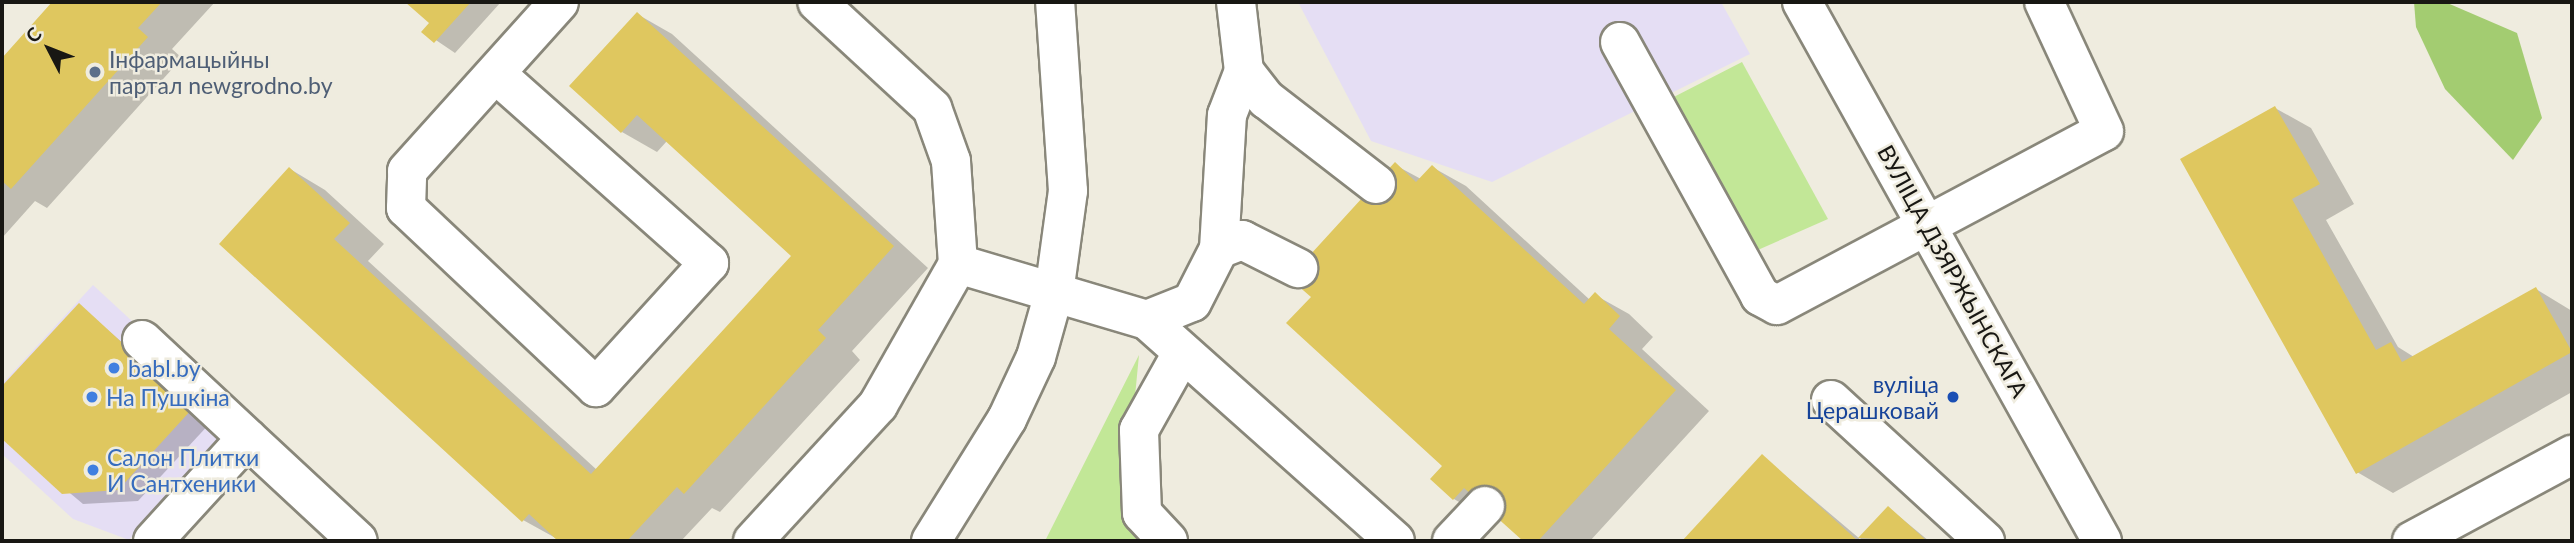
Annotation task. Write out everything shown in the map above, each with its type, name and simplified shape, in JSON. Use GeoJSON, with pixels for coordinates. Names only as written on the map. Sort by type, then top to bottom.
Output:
{"type":"FeatureCollection","features":[{"type":"Feature","properties":{"kind":"main road"},"geometry":{"type":"LineString","coordinates":[[496,74],[709,263],[596,387],[406,208],[407,171],[559,2]]}},
{"type":"Feature","properties":{"kind":"main road"},"geometry":{"type":"LineString","coordinates":[[753,541],[878,405],[958,264],[951,161],[932,108],[817,2]]}},
{"type":"Feature","properties":{"kind":"main road"},"geometry":{"type":"LineString","coordinates":[[931,541],[1007,419],[1036,357],[1054,293],[1068,191],[1055,2]]}},
{"type":"Feature","properties":{"kind":"main road"},"geometry":{"type":"LineString","coordinates":[[1147,320],[1192,302],[1219,249],[1227,115],[1244,71],[1236,2]]}},
{"type":"Feature","properties":{"kind":"main road","name":"ВУЛІЦА ДЗЯРЖЫНСКАГА"},"geometry":{"type":"LineString","coordinates":[[1802,2],[2102,541]]}},
{"type":"Feature","properties":{"kind":"main road"},"geometry":{"type":"LineString","coordinates":[[1620,42],[1767,303],[1787,304],[2104,131],[2044,2]]}},
{"type":"Feature","properties":{"kind":"main road"},"geometry":{"type":"LineString","coordinates":[[1244,71],[1266,99],[1376,184]]}},
{"type":"Feature","properties":{"kind":"main road"},"geometry":{"type":"LineString","coordinates":[[1219,249],[1242,240],[1298,268]]}},
{"type":"Feature","properties":{"kind":"main road"},"geometry":{"type":"LineString","coordinates":[[958,264],[1147,320],[1395,541]]}},
{"type":"Feature","properties":{"kind":"main road"},"geometry":{"type":"LineString","coordinates":[[142,340],[358,541]]}},
{"type":"Feature","properties":{"kind":"main road"},"geometry":{"type":"LineString","coordinates":[[1168,541],[1142,513],[1139,430],[1182,353]]}},
{"type":"Feature","properties":{"kind":"main road"},"geometry":{"type":"LineString","coordinates":[[1830,400],[1985,541]]}},
{"type":"Feature","properties":{"kind":"main road"},"geometry":{"type":"LineString","coordinates":[[152,541],[247,438]]}},
{"type":"Feature","properties":{"kind":"main road"},"geometry":{"type":"LineString","coordinates":[[2412,541],[2572,455]]}},
{"type":"Feature","properties":{"kind":"main road"},"geometry":{"type":"LineString","coordinates":[[1451,541],[1485,506]]}},
{"type":"Feature","properties":{"kind":"shaded area"},"geometry":{"type":"Polygon","coordinates":[[[1298,2],[1721,2],[1750,54],[1492,182],[1371,141],[1298,2]]]}},
{"type":"Feature","properties":{"kind":"shaded area","name":"На Пушкіна"},"geometry":{"type":"Polygon","coordinates":[[[93,285],[239,420],[129,540],[73,519],[2,454],[2,384],[93,285]]]}},
{"type":"Feature","properties":{"kind":"green space"},"geometry":{"type":"Polygon","coordinates":[[[2414,2],[2445,2],[2517,33],[2542,118],[2513,160],[2445,89],[2416,27],[2414,2]]]}},
{"type":"Feature","properties":{"kind":"green space"},"geometry":{"type":"Polygon","coordinates":[[[1742,62],[1828,219],[1751,253],[1664,102],[1742,62]]]}},
{"type":"Feature","properties":{"kind":"green space"},"geometry":{"type":"Polygon","coordinates":[[[1139,355],[1124,510],[1139,541],[1045,541],[1139,355]]]}},
{"type":"Feature","properties":{"kind":"building"},"geometry":{"type":"Polygon","coordinates":[[[52,2],[162,2],[138,28],[148,37],[11,189],[2,181],[2,58],[52,2]]]}},
{"type":"Feature","properties":{"kind":"building"},"geometry":{"type":"Polygon","coordinates":[[[405,2],[471,2],[434,43],[421,32],[429,23],[405,2]]]}},
{"type":"Feature","properties":{"kind":"building"},"geometry":{"type":"Polygon","coordinates":[[[637,12],[894,246],[818,330],[826,338],[684,494],[677,487],[627,541],[558,541],[529,514],[522,522],[219,244],[289,167],[350,223],[334,239],[591,474],[791,256],[637,115],[621,133],[569,86],[637,12]]]}},
{"type":"Feature","properties":{"kind":"building"},"geometry":{"type":"Polygon","coordinates":[[[2275,106],[2320,184],[2292,199],[2376,350],[2391,342],[2402,362],[2536,287],[2572,352],[2356,474],[2180,159],[2275,106]]]}},
{"type":"Feature","properties":{"kind":"building"},"geometry":{"type":"Polygon","coordinates":[[[1395,162],[1416,182],[1432,165],[1584,304],[1595,292],[1620,316],[1609,329],[1676,390],[1538,541],[1523,541],[1464,488],[1453,500],[1430,479],[1442,466],[1286,323],[1311,297],[1289,278],[1395,162]]]}},
{"type":"Feature","properties":{"kind":"building","name":"На Пушкіна"},"geometry":{"type":"Polygon","coordinates":[[[79,303],[193,408],[118,490],[62,494],[2,439],[2,386],[79,303]]]}},
{"type":"Feature","properties":{"kind":"building"},"geometry":{"type":"Polygon","coordinates":[[[1762,454],[1858,541],[1682,541],[1762,454]]]}},
{"type":"Feature","properties":{"kind":"building"},"geometry":{"type":"Polygon","coordinates":[[[1888,506],[1927,541],[1858,538],[1888,506]]]}},
{"type":"Feature","properties":{"kind":"place","name":"Інфармацыйны партал newgrodno.by"},"geometry":{"type":"Point","coordinates":[95,72]}},
{"type":"Feature","properties":{"kind":"place","name":"babl.by"},"geometry":{"type":"Point","coordinates":[114,368]}},
{"type":"Feature","properties":{"kind":"place","name":"На Пушкіна"},"geometry":{"type":"Point","coordinates":[92,397]}},
{"type":"Feature","properties":{"kind":"place","name":"вуліца Церашковай"},"geometry":{"type":"Point","coordinates":[1953,397]}},
{"type":"Feature","properties":{"kind":"place","name":"Салон Плитки И Сантхеники"},"geometry":{"type":"Point","coordinates":[93,470]}}]}
